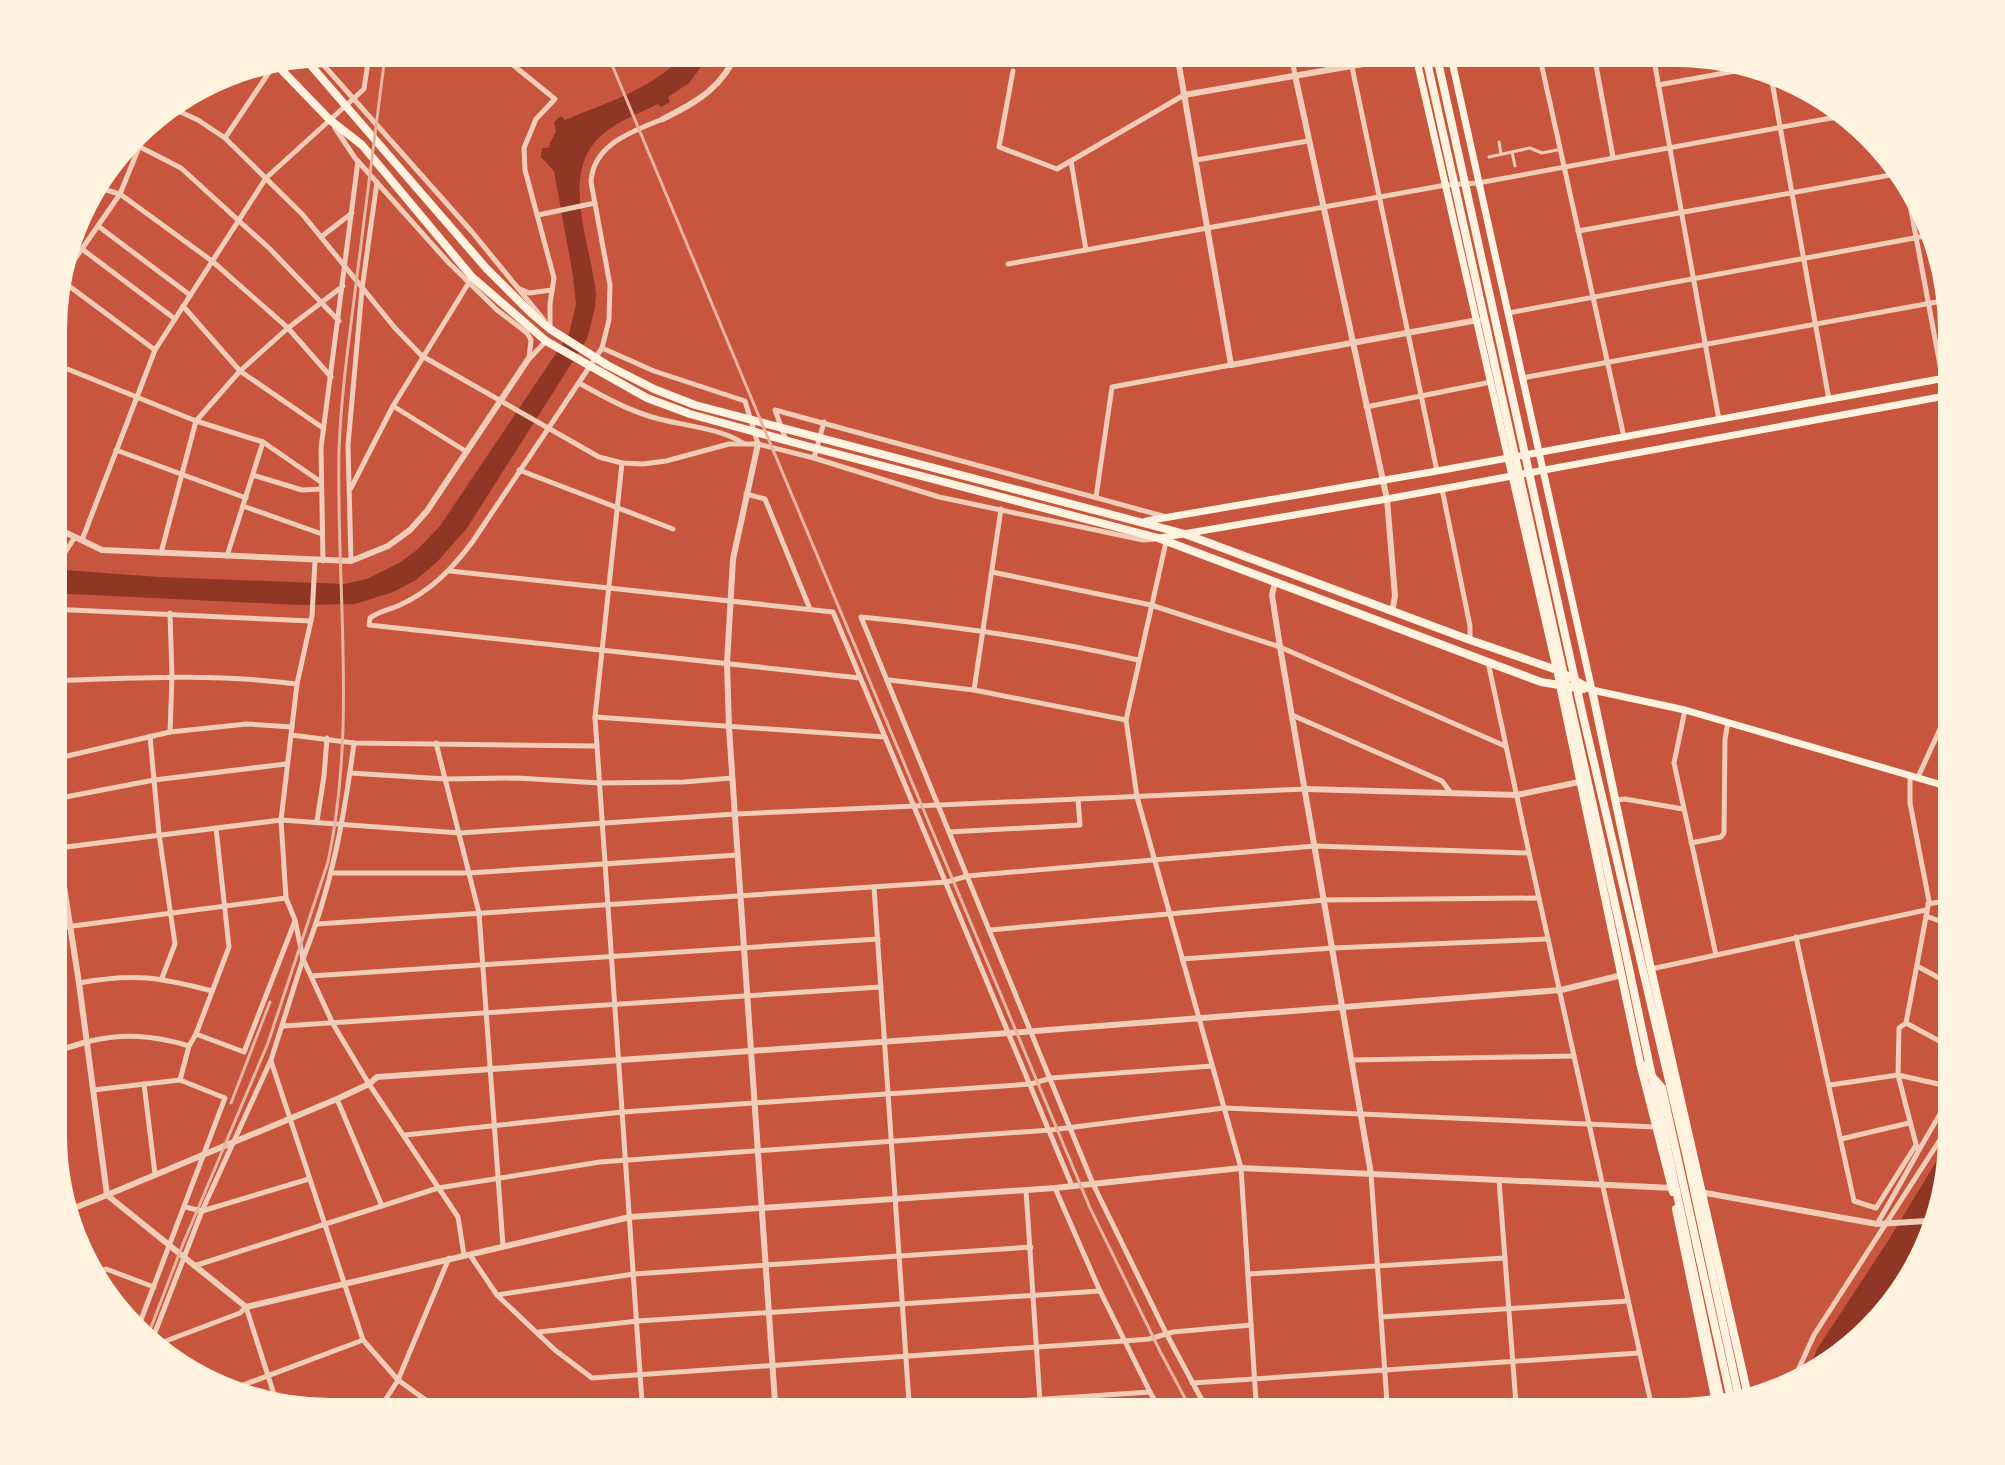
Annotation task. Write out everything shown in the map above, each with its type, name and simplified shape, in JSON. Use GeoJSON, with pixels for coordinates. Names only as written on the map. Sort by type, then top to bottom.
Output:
{"type":"FeatureCollection","features":[{"type":"Feature","properties":{"kind":"highway"},"geometry":{"type":"LineString","coordinates":[[309,63],[486,268],[552,330],[607,365],[654,389],[695,405],[1146,521],[1557,670],[1592,690],[1651,969],[1747,1393]]}},
{"type":"Feature","properties":{"kind":"highway"},"geometry":{"type":"LineString","coordinates":[[1427,63],[1623,940],[1718,1399]]}},
{"type":"Feature","properties":{"kind":"highway"},"geometry":{"type":"LineString","coordinates":[[1438,63],[1583,716],[1686,1153],[1739,1395]]}},
{"type":"Feature","properties":{"kind":"highway"},"geometry":{"type":"LineString","coordinates":[[280,67],[330,120],[362,145],[472,277],[549,342],[647,398],[690,414],[1162,540],[1541,682],[1592,690]]}},
{"type":"Feature","properties":{"kind":"highway"},"geometry":{"type":"LineString","coordinates":[[1560,685],[1640,1063],[1672,1188],[1718,1399]]}},
{"type":"Feature","properties":{"kind":"highway"},"geometry":{"type":"LineString","coordinates":[[1640,1063],[1662,1088],[1730,1397]]}},
{"type":"Feature","properties":{"kind":"main road"},"geometry":{"type":"LineString","coordinates":[[1418,63],[1560,685]]}},
{"type":"Feature","properties":{"kind":"main road"},"geometry":{"type":"LineString","coordinates":[[1453,63],[1592,690],[1685,710],[1942,785]]}},
{"type":"Feature","properties":{"kind":"main road"},"geometry":{"type":"LineString","coordinates":[[1146,521],[1942,379]]}},
{"type":"Feature","properties":{"kind":"main road"},"geometry":{"type":"LineString","coordinates":[[1162,540],[1942,397]]}},
{"type":"Feature","properties":{"kind":"street"},"geometry":{"type":"LineString","coordinates":[[322,62],[552,330]]}},
{"type":"Feature","properties":{"kind":"street"},"geometry":{"type":"LineString","coordinates":[[62,554],[79,539],[155,350],[266,178],[364,89],[368,62]]}},
{"type":"Feature","properties":{"kind":"street"},"geometry":{"type":"LineString","coordinates":[[509,62],[555,99],[536,119],[524,148],[525,170],[554,278],[552,330]]}},
{"type":"Feature","properties":{"kind":"street"},"geometry":{"type":"LineString","coordinates":[[732,62],[709,92],[605,149],[592,171],[592,203],[611,296],[602,348],[450,571],[425,591],[378,612],[370,618],[369,625],[860,678]]}},
{"type":"Feature","properties":{"kind":"street"},"geometry":{"type":"LineString","coordinates":[[1178,63],[1231,365]]}},
{"type":"Feature","properties":{"kind":"street"},"geometry":{"type":"LineString","coordinates":[[1293,63],[1387,499],[1395,596],[1392,612]]}},
{"type":"Feature","properties":{"kind":"street"},"geometry":{"type":"LineString","coordinates":[[1351,63],[1437,471]]}},
{"type":"Feature","properties":{"kind":"street"},"geometry":{"type":"LineString","coordinates":[[1013,71],[999,147],[1057,169],[1184,95],[1367,63]]}},
{"type":"Feature","properties":{"kind":"street"},"geometry":{"type":"LineString","coordinates":[[1541,63],[1624,437]]}},
{"type":"Feature","properties":{"kind":"street"},"geometry":{"type":"LineString","coordinates":[[1596,63],[1613,157]]}},
{"type":"Feature","properties":{"kind":"street"},"geometry":{"type":"LineString","coordinates":[[1654,63],[1719,420]]}},
{"type":"Feature","properties":{"kind":"street"},"geometry":{"type":"LineString","coordinates":[[225,138],[269,69]]}},
{"type":"Feature","properties":{"kind":"street"},"geometry":{"type":"LineString","coordinates":[[1658,85],[1740,70]]}},
{"type":"Feature","properties":{"kind":"street"},"geometry":{"type":"LineString","coordinates":[[1772,81],[1818,324],[1829,400]]}},
{"type":"Feature","properties":{"kind":"street"},"geometry":{"type":"LineString","coordinates":[[177,110],[225,138],[266,178],[346,265],[362,289],[422,356],[599,457],[643,464],[729,444],[758,444],[939,497],[1143,540],[1162,540],[1126,720],[1137,797],[1241,1168],[1256,1403]]}},
{"type":"Feature","properties":{"kind":"street"},"geometry":{"type":"LineString","coordinates":[[1831,112],[1832,118]]}},
{"type":"Feature","properties":{"kind":"street"},"geometry":{"type":"LineString","coordinates":[[1008,264],[1838,117]]}},
{"type":"Feature","properties":{"kind":"street"},"geometry":{"type":"LineString","coordinates":[[330,120],[358,161],[468,284],[527,333],[531,340],[529,358]]}},
{"type":"Feature","properties":{"kind":"street"},"geometry":{"type":"LineString","coordinates":[[70,265],[120,194],[143,139]]}},
{"type":"Feature","properties":{"kind":"street"},"geometry":{"type":"LineString","coordinates":[[1196,160],[1308,141]]}},
{"type":"Feature","properties":{"kind":"street"},"geometry":{"type":"LineString","coordinates":[[1499,142],[1502,154]]}},
{"type":"Feature","properties":{"kind":"street"},"geometry":{"type":"LineString","coordinates":[[140,147],[181,168],[270,249],[339,321]]}},
{"type":"Feature","properties":{"kind":"street"},"geometry":{"type":"LineString","coordinates":[[1489,157],[1530,148],[1542,153],[1557,150]]}},
{"type":"Feature","properties":{"kind":"street"},"geometry":{"type":"LineString","coordinates":[[1512,152],[1515,166]]}},
{"type":"Feature","properties":{"kind":"street"},"geometry":{"type":"LineString","coordinates":[[358,161],[324,428],[319,561],[314,575],[312,618],[297,684],[286,764],[281,820],[286,898],[295,920],[303,959],[333,1024],[369,1084],[458,1217],[467,1254],[497,1295],[555,1350],[592,1378],[1038,1348],[1149,1339],[1166,1333],[1251,1325]]}},
{"type":"Feature","properties":{"kind":"street"},"geometry":{"type":"LineString","coordinates":[[1071,161],[1086,250]]}},
{"type":"Feature","properties":{"kind":"street"},"geometry":{"type":"LineString","coordinates":[[1578,231],[1895,177]]}},
{"type":"Feature","properties":{"kind":"street"},"geometry":{"type":"LineString","coordinates":[[351,561],[348,445],[362,289],[377,182]]}},
{"type":"Feature","properties":{"kind":"street"},"geometry":{"type":"LineString","coordinates":[[103,189],[120,194],[212,261],[288,328],[331,377]]}},
{"type":"Feature","properties":{"kind":"street"},"geometry":{"type":"LineString","coordinates":[[1909,201],[1942,374]]}},
{"type":"Feature","properties":{"kind":"street"},"geometry":{"type":"LineString","coordinates":[[538,215],[592,203]]}},
{"type":"Feature","properties":{"kind":"street"},"geometry":{"type":"LineString","coordinates":[[321,237],[353,213]]}},
{"type":"Feature","properties":{"kind":"street"},"geometry":{"type":"LineString","coordinates":[[98,226],[190,296]]}},
{"type":"Feature","properties":{"kind":"street"},"geometry":{"type":"LineString","coordinates":[[1508,313],[1926,236]]}},
{"type":"Feature","properties":{"kind":"street"},"geometry":{"type":"LineString","coordinates":[[82,249],[175,319]]}},
{"type":"Feature","properties":{"kind":"street"},"geometry":{"type":"LineString","coordinates":[[350,489],[393,406],[468,284]]}},
{"type":"Feature","properties":{"kind":"street"},"geometry":{"type":"LineString","coordinates":[[161,553],[196,421],[240,371],[288,328],[343,286]]}},
{"type":"Feature","properties":{"kind":"street"},"geometry":{"type":"LineString","coordinates":[[66,287],[155,350]]}},
{"type":"Feature","properties":{"kind":"street"},"geometry":{"type":"LineString","coordinates":[[517,287],[529,293],[552,290]]}},
{"type":"Feature","properties":{"kind":"street"},"geometry":{"type":"LineString","coordinates":[[1522,378],[1941,301]]}},
{"type":"Feature","properties":{"kind":"street"},"geometry":{"type":"LineString","coordinates":[[183,306],[240,371],[324,428]]}},
{"type":"Feature","properties":{"kind":"street"},"geometry":{"type":"LineString","coordinates":[[1096,497],[1112,387],[1478,320]]}},
{"type":"Feature","properties":{"kind":"street"},"geometry":{"type":"LineString","coordinates":[[514,324],[532,330]]}},
{"type":"Feature","properties":{"kind":"street"},"geometry":{"type":"LineString","coordinates":[[62,531],[102,550],[351,561],[388,546],[410,530],[427,511],[529,358],[549,342]]}},
{"type":"Feature","properties":{"kind":"street"},"geometry":{"type":"LineString","coordinates":[[602,348],[654,371],[745,401],[758,444],[733,559],[727,663],[737,855],[776,1402]]}},
{"type":"Feature","properties":{"kind":"street"},"geometry":{"type":"LineString","coordinates":[[62,367],[196,421],[263,442],[321,486]]}},
{"type":"Feature","properties":{"kind":"street"},"geometry":{"type":"LineString","coordinates":[[1366,407],[1491,382]]}},
{"type":"Feature","properties":{"kind":"street"},"geometry":{"type":"LineString","coordinates":[[579,383],[607,399],[655,418],[744,443]]}},
{"type":"Feature","properties":{"kind":"street"},"geometry":{"type":"LineString","coordinates":[[393,406],[467,452]]}},
{"type":"Feature","properties":{"kind":"street"},"geometry":{"type":"LineString","coordinates":[[790,452],[775,410],[1164,517]]}},
{"type":"Feature","properties":{"kind":"street"},"geometry":{"type":"LineString","coordinates":[[814,458],[824,422]]}},
{"type":"Feature","properties":{"kind":"street"},"geometry":{"type":"LineString","coordinates":[[227,556],[263,442]]}},
{"type":"Feature","properties":{"kind":"street"},"geometry":{"type":"LineString","coordinates":[[116,450],[246,498]]}},
{"type":"Feature","properties":{"kind":"street"},"geometry":{"type":"LineString","coordinates":[[622,463],[595,717],[642,1402]]}},
{"type":"Feature","properties":{"kind":"street"},"geometry":{"type":"LineString","coordinates":[[519,470],[673,529]]}},
{"type":"Feature","properties":{"kind":"street"},"geometry":{"type":"LineString","coordinates":[[253,475],[302,490],[321,486]]}},
{"type":"Feature","properties":{"kind":"street"},"geometry":{"type":"LineString","coordinates":[[1442,489],[1470,626],[1470,640]]}},
{"type":"Feature","properties":{"kind":"street"},"geometry":{"type":"LineString","coordinates":[[746,494],[765,499],[810,610]]}},
{"type":"Feature","properties":{"kind":"street"},"geometry":{"type":"LineString","coordinates":[[243,506],[322,534]]}},
{"type":"Feature","properties":{"kind":"street"},"geometry":{"type":"LineString","coordinates":[[974,690],[1001,509]]}},
{"type":"Feature","properties":{"kind":"street"},"geometry":{"type":"LineString","coordinates":[[450,571],[833,612],[1072,1186]]}},
{"type":"Feature","properties":{"kind":"street"},"geometry":{"type":"LineString","coordinates":[[992,572],[1151,605],[1280,647],[1505,746]]}},
{"type":"Feature","properties":{"kind":"street"},"geometry":{"type":"LineString","coordinates":[[1275,582],[1272,595],[1280,647],[1371,1174],[1387,1403]]}},
{"type":"Feature","properties":{"kind":"street"},"geometry":{"type":"LineString","coordinates":[[62,609],[312,618]]}},
{"type":"Feature","properties":{"kind":"street"},"geometry":{"type":"LineString","coordinates":[[170,613],[170,732]]}},
{"type":"Feature","properties":{"kind":"street"},"geometry":{"type":"LineString","coordinates":[[1138,660],[1066,643],[984,630],[861,617],[1093,1184],[1203,1403]]}},
{"type":"Feature","properties":{"kind":"street"},"geometry":{"type":"LineString","coordinates":[[1487,661],[1651,1403]]}},
{"type":"Feature","properties":{"kind":"street"},"geometry":{"type":"LineString","coordinates":[[62,681],[172,677],[258,679],[297,684]]}},
{"type":"Feature","properties":{"kind":"street"},"geometry":{"type":"LineString","coordinates":[[889,680],[974,690],[1126,720]]}},
{"type":"Feature","properties":{"kind":"street"},"geometry":{"type":"LineString","coordinates":[[1685,710],[1674,763],[1716,955]]}},
{"type":"Feature","properties":{"kind":"street"},"geometry":{"type":"LineString","coordinates":[[1292,715],[1442,781],[1451,793]]}},
{"type":"Feature","properties":{"kind":"street"},"geometry":{"type":"LineString","coordinates":[[595,717],[885,737]]}},
{"type":"Feature","properties":{"kind":"street"},"geometry":{"type":"LineString","coordinates":[[1919,1153],[1898,1075],[1899,1028],[1906,1023],[1927,910],[1908,789],[1942,721]]}},
{"type":"Feature","properties":{"kind":"street"},"geometry":{"type":"LineString","coordinates":[[1691,843],[1721,837],[1724,833],[1728,722]]}},
{"type":"Feature","properties":{"kind":"street"},"geometry":{"type":"LineString","coordinates":[[63,757],[170,732],[247,724],[292,727]]}},
{"type":"Feature","properties":{"kind":"street"},"geometry":{"type":"LineString","coordinates":[[291,735],[354,743],[597,746]]}},
{"type":"Feature","properties":{"kind":"street"},"geometry":{"type":"LineString","coordinates":[[150,736],[159,834],[175,944],[162,978]]}},
{"type":"Feature","properties":{"kind":"street"},"geometry":{"type":"LineString","coordinates":[[317,821],[327,738]]}},
{"type":"Feature","properties":{"kind":"street"},"geometry":{"type":"LineString","coordinates":[[152,1335],[179,1266],[186,1258],[186,1249],[202,1211],[271,1060],[283,1026],[333,873],[344,824],[354,743]]}},
{"type":"Feature","properties":{"kind":"street"},"geometry":{"type":"LineString","coordinates":[[436,743],[479,913],[503,1246]]}},
{"type":"Feature","properties":{"kind":"street"},"geometry":{"type":"LineString","coordinates":[[63,798],[154,780],[286,764]]}},
{"type":"Feature","properties":{"kind":"street"},"geometry":{"type":"LineString","coordinates":[[350,773],[600,783],[732,778]]}},
{"type":"Feature","properties":{"kind":"street"},"geometry":{"type":"LineString","coordinates":[[63,847],[281,820],[460,833],[735,814],[1306,789],[1517,795],[1579,782]]}},
{"type":"Feature","properties":{"kind":"street"},"geometry":{"type":"LineString","coordinates":[[949,832],[1080,825],[1078,799]]}},
{"type":"Feature","properties":{"kind":"street"},"geometry":{"type":"LineString","coordinates":[[1615,800],[1683,809]]}},
{"type":"Feature","properties":{"kind":"street"},"geometry":{"type":"LineString","coordinates":[[180,1080],[189,1046],[229,947],[216,828]]}},
{"type":"Feature","properties":{"kind":"street"},"geometry":{"type":"LineString","coordinates":[[317,924],[947,882],[967,876],[1315,846],[1529,853]]}},
{"type":"Feature","properties":{"kind":"street"},"geometry":{"type":"LineString","coordinates":[[333,873],[469,873],[737,855]]}},
{"type":"Feature","properties":{"kind":"street"},"geometry":{"type":"LineString","coordinates":[[874,887],[909,1402]]}},
{"type":"Feature","properties":{"kind":"street"},"geometry":{"type":"LineString","coordinates":[[63,888],[71,926],[107,1195],[246,1307],[274,1397]]}},
{"type":"Feature","properties":{"kind":"street"},"geometry":{"type":"LineString","coordinates":[[63,927],[286,898]]}},
{"type":"Feature","properties":{"kind":"street"},"geometry":{"type":"LineString","coordinates":[[989,930],[1325,900],[1539,898]]}},
{"type":"Feature","properties":{"kind":"street"},"geometry":{"type":"LineString","coordinates":[[1651,969],[1942,904]]}},
{"type":"Feature","properties":{"kind":"street"},"geometry":{"type":"LineString","coordinates":[[1927,910],[1942,919]]}},
{"type":"Feature","properties":{"kind":"street"},"geometry":{"type":"LineString","coordinates":[[196,1034],[244,1052],[295,920]]}},
{"type":"Feature","properties":{"kind":"street"},"geometry":{"type":"LineString","coordinates":[[1796,937],[1854,1201],[1858,1205],[1876,1208],[1916,1145]]}},
{"type":"Feature","properties":{"kind":"street"},"geometry":{"type":"LineString","coordinates":[[311,976],[878,939]]}},
{"type":"Feature","properties":{"kind":"street"},"geometry":{"type":"LineString","coordinates":[[1182,959],[1333,948],[1548,939]]}},
{"type":"Feature","properties":{"kind":"street"},"geometry":{"type":"LineString","coordinates":[[1917,966],[1942,979]]}},
{"type":"Feature","properties":{"kind":"street"},"geometry":{"type":"LineString","coordinates":[[72,1209],[337,1099],[377,1077],[1009,1033],[1561,990],[1622,975]]}},
{"type":"Feature","properties":{"kind":"street"},"geometry":{"type":"LineString","coordinates":[[79,983],[112,977],[162,978],[212,991]]}},
{"type":"Feature","properties":{"kind":"street"},"geometry":{"type":"LineString","coordinates":[[283,1026],[881,987]]}},
{"type":"Feature","properties":{"kind":"street"},"geometry":{"type":"LineString","coordinates":[[1906,1023],[1942,1042]]}},
{"type":"Feature","properties":{"kind":"street"},"geometry":{"type":"LineString","coordinates":[[63,1049],[131,1035],[166,1039],[189,1046]]}},
{"type":"Feature","properties":{"kind":"street"},"geometry":{"type":"LineString","coordinates":[[1353,1060],[1574,1056]]}},
{"type":"Feature","properties":{"kind":"street"},"geometry":{"type":"LineString","coordinates":[[271,1060],[363,1340],[398,1380],[429,1402]]}},
{"type":"Feature","properties":{"kind":"street"},"geometry":{"type":"LineString","coordinates":[[405,1135],[623,1112],[1031,1084],[1051,1078],[1212,1066]]}},
{"type":"Feature","properties":{"kind":"street"},"geometry":{"type":"LineString","coordinates":[[1830,1085],[1898,1075],[1942,1085]]}},
{"type":"Feature","properties":{"kind":"street"},"geometry":{"type":"LineString","coordinates":[[93,1090],[180,1080],[225,1098],[140,1323]]}},
{"type":"Feature","properties":{"kind":"street"},"geometry":{"type":"LineString","coordinates":[[144,1084],[155,1174]]}},
{"type":"Feature","properties":{"kind":"street"},"geometry":{"type":"LineString","coordinates":[[337,1099],[382,1206]]}},
{"type":"Feature","properties":{"kind":"street"},"geometry":{"type":"LineString","coordinates":[[193,1266],[438,1188],[600,1162],[1051,1130],[1224,1108],[1655,1127]]}},
{"type":"Feature","properties":{"kind":"street"},"geometry":{"type":"LineString","coordinates":[[1883,1224],[1919,1153],[1922,1139],[1942,1109]]}},
{"type":"Feature","properties":{"kind":"street"},"geometry":{"type":"LineString","coordinates":[[1841,1139],[1909,1123]]}},
{"type":"Feature","properties":{"kind":"street"},"geometry":{"type":"LineString","coordinates":[[1797,1373],[1814,1335],[1942,1136]]}},
{"type":"Feature","properties":{"kind":"street"},"geometry":{"type":"LineString","coordinates":[[160,1342],[240,1313],[246,1307],[630,1217],[1055,1188],[1241,1168],[1672,1188],[1883,1224],[1929,1221]]}},
{"type":"Feature","properties":{"kind":"street"},"geometry":{"type":"LineString","coordinates":[[185,1207],[202,1211],[309,1179]]}},
{"type":"Feature","properties":{"kind":"street"},"geometry":{"type":"LineString","coordinates":[[1499,1180],[1516,1403]]}},
{"type":"Feature","properties":{"kind":"street"},"geometry":{"type":"LineString","coordinates":[[1055,1188],[1100,1291],[1156,1403]]}},
{"type":"Feature","properties":{"kind":"street"},"geometry":{"type":"LineString","coordinates":[[1026,1190],[1040,1400]]}},
{"type":"Feature","properties":{"kind":"street"},"geometry":{"type":"LineString","coordinates":[[497,1295],[634,1274],[1031,1247]]}},
{"type":"Feature","properties":{"kind":"street"},"geometry":{"type":"LineString","coordinates":[[384,1402],[398,1380],[449,1258]]}},
{"type":"Feature","properties":{"kind":"street"},"geometry":{"type":"LineString","coordinates":[[1248,1274],[1505,1258]]}},
{"type":"Feature","properties":{"kind":"street"},"geometry":{"type":"LineString","coordinates":[[100,1271],[106,1269],[154,1287]]}},
{"type":"Feature","properties":{"kind":"street"},"geometry":{"type":"LineString","coordinates":[[538,1332],[638,1321],[1100,1291]]}},
{"type":"Feature","properties":{"kind":"street"},"geometry":{"type":"LineString","coordinates":[[1381,1317],[1628,1301]]}},
{"type":"Feature","properties":{"kind":"street"},"geometry":{"type":"LineString","coordinates":[[239,1387],[363,1340]]}},
{"type":"Feature","properties":{"kind":"street"},"geometry":{"type":"LineString","coordinates":[[1192,1383],[1639,1353]]}},
{"type":"Feature","properties":{"kind":"street"},"geometry":{"type":"LineString","coordinates":[[999,1403],[1150,1392]]}},
{"type":"Feature","properties":{"kind":"shaded area"},"geometry":{"type":"Polygon","coordinates":[[[678,62],[704,62],[689,83],[668,97],[670,102],[630,117],[603,134],[590,149],[582,168],[581,209],[596,294],[587,339],[467,528],[437,562],[416,580],[393,592],[355,604],[300,605],[62,594],[62,570],[344,584],[367,579],[417,550],[440,526],[569,334],[576,305],[573,276],[554,171],[541,157],[542,148],[548,148],[556,131],[554,122],[561,116],[565,120],[616,99],[678,62]]]}},
{"type":"Feature","properties":{"kind":"shaded area"},"geometry":{"type":"Polygon","coordinates":[[[1942,1152],[1938,1187],[1929,1221],[1907,1269],[1888,1298],[1852,1336],[1811,1365],[1817,1349],[1942,1152]]]}},
{"type":"Feature","properties":{"kind":"railway"},"geometry":{"type":"LineString","coordinates":[[149,1332],[268,1043],[328,862],[342,760],[340,429],[384,62]]}},
{"type":"Feature","properties":{"kind":"railway"},"geometry":{"type":"LineString","coordinates":[[611,62],[1090,1208],[1187,1403]]}},
{"type":"Feature","properties":{"kind":"railway"},"geometry":{"type":"LineString","coordinates":[[231,1103],[270,1002]]}}]}
